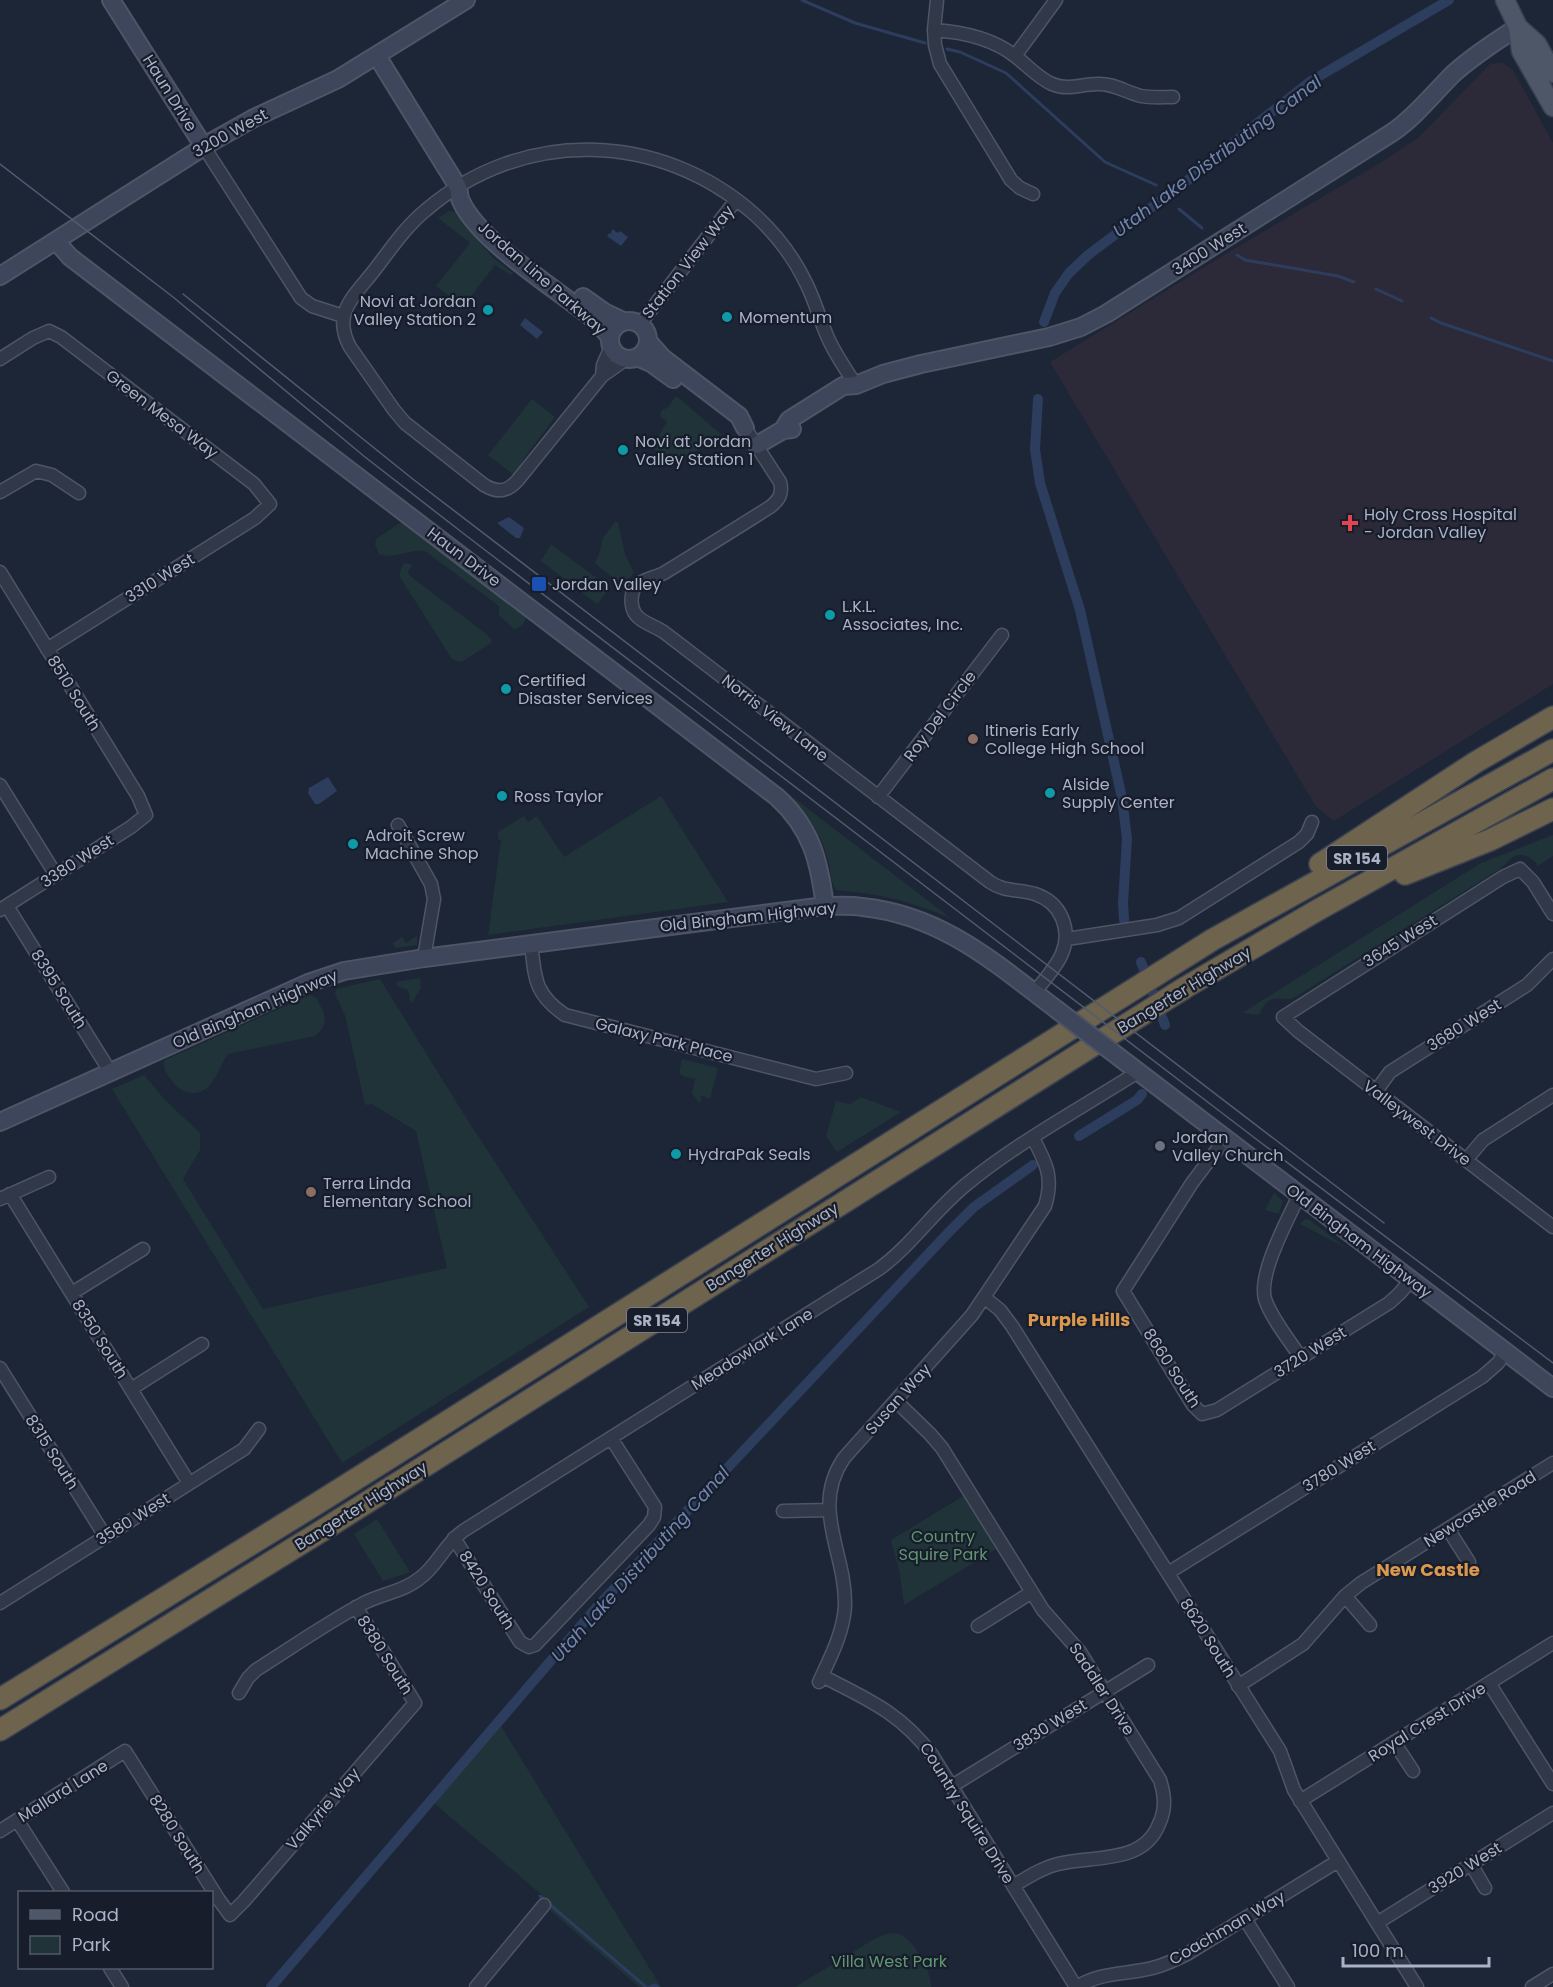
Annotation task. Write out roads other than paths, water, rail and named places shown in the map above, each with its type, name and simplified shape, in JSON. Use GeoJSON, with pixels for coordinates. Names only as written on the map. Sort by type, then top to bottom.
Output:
{"type":"FeatureCollection","features":[{"type":"Feature","properties":{"kind":"highway"},"geometry":{"type":"LineString","coordinates":[[1234,928],[1250,908],[1476,762],[1553,717]]}},
{"type":"Feature","properties":{"kind":"highway","name":"Bangerter Highway"},"geometry":{"type":"LineString","coordinates":[[0,1699],[330,1496],[1234,928],[1553,750]]}},
{"type":"Feature","properties":{"kind":"highway","name":"Bangerter Highway"},"geometry":{"type":"LineString","coordinates":[[0,1730],[1186,987],[1316,911],[1553,779]]}},
{"type":"Feature","properties":{"kind":"highway"},"geometry":{"type":"LineString","coordinates":[[1316,911],[1490,840],[1553,809]]}},
{"type":"Feature","properties":{"kind":"main road"},"geometry":{"type":"LineString","coordinates":[[1505,0],[1518,27],[1521,51],[1553,107]]}},
{"type":"Feature","properties":{"kind":"main road"},"geometry":{"type":"LineString","coordinates":[[1518,27],[1537,44],[1553,73]]}},
{"type":"Feature","properties":{"kind":"street","name":"Haun Drive"},"geometry":{"type":"LineString","coordinates":[[111,0],[301,298],[312,306],[343,315]]}},
{"type":"Feature","properties":{"kind":"street","name":"3200 West"},"geometry":{"type":"LineString","coordinates":[[1,272],[56,241],[204,147],[254,118],[338,79],[466,0]]}},
{"type":"Feature","properties":{"kind":"street"},"geometry":{"type":"LineString","coordinates":[[937,0],[934,30],[936,52],[945,75],[1011,180],[1020,188],[1033,194]]}},
{"type":"Feature","properties":{"kind":"street"},"geometry":{"type":"LineString","coordinates":[[1015,56],[1056,0]]}},
{"type":"Feature","properties":{"kind":"street","name":"3400 West"},"geometry":{"type":"LineString","coordinates":[[757,445],[783,430],[795,429],[848,396],[856,385],[883,374],[1049,337],[1081,327],[1106,314],[1401,127],[1461,67],[1518,27]]}},
{"type":"Feature","properties":{"kind":"street"},"geometry":{"type":"LineString","coordinates":[[934,30],[951,31],[987,40],[1015,56],[1042,78],[1058,86],[1071,88],[1106,84],[1145,96],[1173,97]]}},
{"type":"Feature","properties":{"kind":"street","name":"Jordan Line Parkway"},"geometry":{"type":"LineString","coordinates":[[377,56],[458,187],[460,200],[487,234],[593,318],[611,342]]}},
{"type":"Feature","properties":{"kind":"street"},"geometry":{"type":"LineString","coordinates":[[648,340],[645,350],[602,376],[518,481],[506,490],[493,490],[411,429],[399,417],[347,341],[342,325],[343,315],[349,304],[409,227],[435,203],[458,187],[488,170],[522,158],[562,150],[601,149],[638,155],[678,166],[714,184],[755,215],[772,233],[806,283],[828,338],[856,385]]}},
{"type":"Feature","properties":{"kind":"street","name":"Jordan Line Parkway"},"geometry":{"type":"LineString","coordinates":[[458,187],[470,194],[485,216],[506,237],[600,309],[623,321]]}},
{"type":"Feature","properties":{"kind":"street","name":"Station View Way"},"geometry":{"type":"LineString","coordinates":[[640,324],[736,200]]}},
{"type":"Feature","properties":{"kind":"street","name":"Haun Drive"},"geometry":{"type":"LineString","coordinates":[[56,241],[70,257],[777,797],[798,819],[813,845],[819,865],[825,906]]}},
{"type":"Feature","properties":{"kind":"street"},"geometry":{"type":"LineString","coordinates":[[602,376],[603,365],[617,325],[623,321],[640,324],[646,331],[648,340],[663,358],[740,416],[757,445]]}},
{"type":"Feature","properties":{"kind":"street","name":"Green Mesa Way"},"geometry":{"type":"LineString","coordinates":[[0,359],[33,338],[49,331],[61,337],[254,484],[270,504]]}},
{"type":"Feature","properties":{"kind":"street"},"geometry":{"type":"LineString","coordinates":[[611,342],[615,353],[656,367],[733,425],[745,428]]}},
{"type":"Feature","properties":{"kind":"street","name":"Norris View Lane"},"geometry":{"type":"LineString","coordinates":[[757,445],[780,482],[781,495],[774,504],[662,575],[639,584],[632,596],[633,611],[641,620],[665,633],[994,885],[1004,889],[1037,894],[1049,901],[1061,914],[1067,939]]}},
{"type":"Feature","properties":{"kind":"street"},"geometry":{"type":"LineString","coordinates":[[0,492],[36,471],[52,475],[80,492]]}},
{"type":"Feature","properties":{"kind":"street","name":"3310 West"},"geometry":{"type":"LineString","coordinates":[[47,649],[255,518],[270,504]]}},
{"type":"Feature","properties":{"kind":"street","name":"8510 South"},"geometry":{"type":"LineString","coordinates":[[0,572],[138,796],[146,814]]}},
{"type":"Feature","properties":{"kind":"street","name":"Roy Del Circle"},"geometry":{"type":"LineString","coordinates":[[878,797],[1002,635]]}},
{"type":"Feature","properties":{"kind":"street"},"geometry":{"type":"LineString","coordinates":[[0,785],[56,875]]}},
{"type":"Feature","properties":{"kind":"street","name":"3380 West"},"geometry":{"type":"LineString","coordinates":[[4,908],[131,827],[146,814]]}},
{"type":"Feature","properties":{"kind":"street"},"geometry":{"type":"LineString","coordinates":[[1034,993],[1061,957],[1067,939],[1157,925],[1179,918],[1299,843],[1307,834],[1312,822]]}},
{"type":"Feature","properties":{"kind":"street"},"geometry":{"type":"LineString","coordinates":[[398,825],[431,884],[434,899],[424,957]]}},
{"type":"Feature","properties":{"kind":"street","name":"3645 West"},"geometry":{"type":"LineString","coordinates":[[1282,1017],[1493,883],[1520,869],[1533,882],[1553,914]]}},
{"type":"Feature","properties":{"kind":"street","name":"Old Bingham Highway"},"geometry":{"type":"LineString","coordinates":[[0,1122],[313,981],[370,966],[424,957],[825,906],[861,906],[884,910],[938,927],[983,953],[1553,1388]]}},
{"type":"Feature","properties":{"kind":"street","name":"8395 South"},"geometry":{"type":"LineString","coordinates":[[4,908],[111,1073]]}},
{"type":"Feature","properties":{"kind":"street","name":"Galaxy Park Place"},"geometry":{"type":"LineString","coordinates":[[531,943],[535,981],[540,994],[551,1006],[565,1015],[816,1079],[846,1073]]}},
{"type":"Feature","properties":{"kind":"street","name":"3680 West"},"geometry":{"type":"LineString","coordinates":[[1376,1091],[1390,1072],[1527,985],[1553,959]]}},
{"type":"Feature","properties":{"kind":"street","name":"Valleywest Drive"},"geometry":{"type":"LineString","coordinates":[[1282,1017],[1553,1227]]}},
{"type":"Feature","properties":{"kind":"street","name":"Meadowlark Lane"},"geometry":{"type":"LineString","coordinates":[[239,1693],[253,1672],[368,1601],[404,1588],[420,1578],[454,1538],[879,1269],[910,1243],[962,1187],[1033,1138],[1138,1072]]}},
{"type":"Feature","properties":{"kind":"street"},"geometry":{"type":"LineString","coordinates":[[1466,1160],[1483,1140],[1553,1095]]}},
{"type":"Feature","properties":{"kind":"street","name":"Susan Way"},"geometry":{"type":"LineString","coordinates":[[820,1679],[836,1643],[844,1613],[843,1578],[828,1510],[830,1490],[839,1465],[972,1315],[1045,1206],[1049,1177],[1047,1164],[1033,1138]]}},
{"type":"Feature","properties":{"kind":"street","name":"8660 South"},"geometry":{"type":"LineString","coordinates":[[1202,1414],[1193,1405],[1123,1291],[1192,1183],[1225,1139]]}},
{"type":"Feature","properties":{"kind":"street"},"geometry":{"type":"LineString","coordinates":[[5,1197],[48,1177]]}},
{"type":"Feature","properties":{"kind":"street"},"geometry":{"type":"LineString","coordinates":[[1299,1195],[1266,1270],[1263,1286],[1271,1311],[1301,1358]]}},
{"type":"Feature","properties":{"kind":"street","name":"8350 South"},"geometry":{"type":"LineString","coordinates":[[5,1197],[72,1293],[189,1483]]}},
{"type":"Feature","properties":{"kind":"street"},"geometry":{"type":"LineString","coordinates":[[72,1293],[143,1249]]}},
{"type":"Feature","properties":{"kind":"street","name":"3720 West"},"geometry":{"type":"LineString","coordinates":[[1202,1414],[1217,1410],[1394,1299],[1411,1280]]}},
{"type":"Feature","properties":{"kind":"street","name":"8620 South"},"geometry":{"type":"LineString","coordinates":[[985,1298],[1005,1316],[1280,1751],[1290,1782],[1300,1801],[1417,1987]]}},
{"type":"Feature","properties":{"kind":"street"},"geometry":{"type":"LineString","coordinates":[[131,1389],[202,1344]]}},
{"type":"Feature","properties":{"kind":"street","name":"3780 West"},"geometry":{"type":"LineString","coordinates":[[1168,1573],[1482,1377],[1498,1363],[1506,1352]]}},
{"type":"Feature","properties":{"kind":"street","name":"8315 South"},"geometry":{"type":"LineString","coordinates":[[0,1368],[105,1536]]}},
{"type":"Feature","properties":{"kind":"street","name":"Saddler Drive"},"geometry":{"type":"LineString","coordinates":[[897,1402],[942,1448],[1048,1617],[1080,1652],[1160,1780],[1165,1802],[1163,1813],[1156,1832],[1148,1841],[1130,1853],[1057,1864],[1013,1886]]}},
{"type":"Feature","properties":{"kind":"street","name":"3580 West"},"geometry":{"type":"LineString","coordinates":[[0,1603],[244,1449],[259,1429]]}},
{"type":"Feature","properties":{"kind":"street","name":"8420 South"},"geometry":{"type":"LineString","coordinates":[[454,1538],[520,1642],[529,1647],[535,1645],[649,1525],[656,1512],[611,1438]]}},
{"type":"Feature","properties":{"kind":"street","name":"Newcastle Road"},"geometry":{"type":"LineString","coordinates":[[1238,1686],[1303,1644],[1345,1596],[1361,1583],[1552,1467]]}},
{"type":"Feature","properties":{"kind":"street"},"geometry":{"type":"LineString","coordinates":[[783,1511],[828,1510]]}},
{"type":"Feature","properties":{"kind":"street"},"geometry":{"type":"LineString","coordinates":[[1448,1529],[1469,1562]]}},
{"type":"Feature","properties":{"kind":"street"},"geometry":{"type":"LineString","coordinates":[[978,1626],[1032,1592]]}},
{"type":"Feature","properties":{"kind":"street"},"geometry":{"type":"LineString","coordinates":[[1345,1596],[1370,1625]]}},
{"type":"Feature","properties":{"kind":"street","name":"8380 South"},"geometry":{"type":"LineString","coordinates":[[356,1608],[415,1703]]}},
{"type":"Feature","properties":{"kind":"street","name":"Royal Crest Drive"},"geometry":{"type":"LineString","coordinates":[[1300,1801],[1553,1642]]}},
{"type":"Feature","properties":{"kind":"street","name":"3830 West"},"geometry":{"type":"LineString","coordinates":[[952,1786],[1148,1665]]}},
{"type":"Feature","properties":{"kind":"street","name":"Country Squire Drive"},"geometry":{"type":"LineString","coordinates":[[820,1679],[883,1707],[909,1727],[932,1755],[952,1786],[1076,1987]]}},
{"type":"Feature","properties":{"kind":"street"},"geometry":{"type":"LineString","coordinates":[[1489,1683],[1553,1784]]}},
{"type":"Feature","properties":{"kind":"street","name":"Valkyrie Way"},"geometry":{"type":"LineString","coordinates":[[230,1915],[415,1703]]}},
{"type":"Feature","properties":{"kind":"street"},"geometry":{"type":"LineString","coordinates":[[1394,1742],[1413,1771]]}},
{"type":"Feature","properties":{"kind":"street","name":"8280 South"},"geometry":{"type":"LineString","coordinates":[[125,1751],[230,1915]]}},
{"type":"Feature","properties":{"kind":"street","name":"Mallard Lane"},"geometry":{"type":"LineString","coordinates":[[0,1831],[125,1751]]}},
{"type":"Feature","properties":{"kind":"street","name":"3920 West"},"geometry":{"type":"LineString","coordinates":[[1377,1923],[1553,1813]]}},
{"type":"Feature","properties":{"kind":"street"},"geometry":{"type":"LineString","coordinates":[[17,1820],[62,1891]]}},
{"type":"Feature","properties":{"kind":"street","name":"Coachman Way"},"geometry":{"type":"LineString","coordinates":[[1076,1987],[1100,1976],[1146,1970],[1171,1962],[1338,1861]]}},
{"type":"Feature","properties":{"kind":"street"},"geometry":{"type":"LineString","coordinates":[[1471,1864],[1485,1888]]}},
{"type":"Feature","properties":{"kind":"street"},"geometry":{"type":"LineString","coordinates":[[476,1987],[544,1905]]}},
{"type":"Feature","properties":{"kind":"street"},"geometry":{"type":"LineString","coordinates":[[1245,1919],[1288,1987]]}},
{"type":"Feature","properties":{"kind":"street"},"geometry":{"type":"LineString","coordinates":[[111,1969],[122,1987]]}},
{"type":"Feature","properties":{"kind":"street"},"geometry":{"type":"LineString","coordinates":[[1532,1987],[1553,1974]]}},
{"type":"Feature","properties":{"kind":"water"},"geometry":{"type":"Polygon","coordinates":[[[612,229],[628,237],[621,246],[607,236],[611,234],[612,229]]]}},
{"type":"Feature","properties":{"kind":"water"},"geometry":{"type":"Polygon","coordinates":[[[525,318],[543,332],[537,339],[520,325],[525,318]]]}},
{"type":"Feature","properties":{"kind":"water"},"geometry":{"type":"Polygon","coordinates":[[[509,517],[524,528],[520,538],[516,538],[497,523],[509,517]]]}},
{"type":"Feature","properties":{"kind":"water"},"geometry":{"type":"Polygon","coordinates":[[[328,777],[337,791],[319,804],[315,804],[308,793],[309,788],[328,777]]]}},
{"type":"Feature","properties":{"kind":"waterway"},"geometry":{"type":"LineString","coordinates":[[802,0],[855,23],[925,43]]}},
{"type":"Feature","properties":{"kind":"waterway","name":"Utah Lake Distributing Canal"},"geometry":{"type":"LineString","coordinates":[[1044,322],[1055,293],[1069,273],[1088,255],[1196,174],[1311,81],[1449,0]]}},
{"type":"Feature","properties":{"kind":"waterway"},"geometry":{"type":"LineString","coordinates":[[947,49],[960,52],[1006,73],[1105,162],[1156,185]]}},
{"type":"Feature","properties":{"kind":"waterway"},"geometry":{"type":"LineString","coordinates":[[1179,209],[1202,228]]}},
{"type":"Feature","properties":{"kind":"waterway"},"geometry":{"type":"LineString","coordinates":[[1237,255],[1245,260],[1338,276],[1354,282]]}},
{"type":"Feature","properties":{"kind":"waterway"},"geometry":{"type":"LineString","coordinates":[[1376,289],[1402,301]]}},
{"type":"Feature","properties":{"kind":"waterway"},"geometry":{"type":"LineString","coordinates":[[1431,318],[1553,361]]}},
{"type":"Feature","properties":{"kind":"waterway","name":"Utah Lake Distributing Canal"},"geometry":{"type":"LineString","coordinates":[[1038,399],[1035,449],[1040,483],[1080,610],[1122,798],[1127,839],[1124,920]]}},
{"type":"Feature","properties":{"kind":"waterway","name":"Utah Lake Distributing Canal"},"geometry":{"type":"LineString","coordinates":[[1141,962],[1165,1025]]}},
{"type":"Feature","properties":{"kind":"waterway","name":"Utah Lake Distributing Canal"},"geometry":{"type":"LineString","coordinates":[[1079,1136],[1137,1100],[1142,1094]]}},
{"type":"Feature","properties":{"kind":"waterway","name":"Utah Lake Distributing Canal"},"geometry":{"type":"LineString","coordinates":[[271,1987],[596,1608],[949,1232],[974,1207],[1033,1165]]}},
{"type":"Feature","properties":{"kind":"waterway"},"geometry":{"type":"LineString","coordinates":[[540,1896],[646,1987]]}},
{"type":"Feature","properties":{"kind":"waterway"},"geometry":{"type":"LineString","coordinates":[[650,1987],[655,1985],[658,1987]]}},
{"type":"Feature","properties":{"kind":"tram line"},"geometry":{"type":"LineString","coordinates":[[0,164],[173,297],[365,457],[468,537],[1553,1363]]}},
{"type":"Feature","properties":{"kind":"tram line"},"geometry":{"type":"LineString","coordinates":[[183,294],[414,480],[1384,1223]]}},
{"type":"Feature","properties":{"kind":"place","name":"Novi at Jordan Valley Station 2"},"geometry":{"type":"Point","coordinates":[488,310]}},
{"type":"Feature","properties":{"kind":"place","name":"Momentum"},"geometry":{"type":"Point","coordinates":[727,317]}},
{"type":"Feature","properties":{"kind":"place","name":"Novi at Jordan Valley Station 1"},"geometry":{"type":"Point","coordinates":[623,450]}},
{"type":"Feature","properties":{"kind":"place","name":"Holy Cross Hospital - Jordan Valley"},"geometry":{"type":"Point","coordinates":[1350,523]}},
{"type":"Feature","properties":{"kind":"place","name":"Jordan Valley"},"geometry":{"type":"Point","coordinates":[539,584]}},
{"type":"Feature","properties":{"kind":"place","name":"L.K.L. Associates, Inc."},"geometry":{"type":"Point","coordinates":[830,615]}},
{"type":"Feature","properties":{"kind":"place","name":"Certified Disaster Services"},"geometry":{"type":"Point","coordinates":[506,689]}},
{"type":"Feature","properties":{"kind":"place","name":"Itineris Early College High School"},"geometry":{"type":"Point","coordinates":[973,739]}},
{"type":"Feature","properties":{"kind":"place","name":"Alside Supply Center"},"geometry":{"type":"Point","coordinates":[1050,793]}},
{"type":"Feature","properties":{"kind":"place","name":"Ross Taylor"},"geometry":{"type":"Point","coordinates":[502,796]}},
{"type":"Feature","properties":{"kind":"place","name":"Adroit Screw Machine Shop"},"geometry":{"type":"Point","coordinates":[353,844]}},
{"type":"Feature","properties":{"kind":"place","name":"Jordan Valley Church"},"geometry":{"type":"Point","coordinates":[1160,1146]}},
{"type":"Feature","properties":{"kind":"place","name":"HydraPak Seals"},"geometry":{"type":"Point","coordinates":[676,1154]}},
{"type":"Feature","properties":{"kind":"place","name":"Terra Linda Elementary School"},"geometry":{"type":"Point","coordinates":[311,1192]}},
{"type":"Feature","properties":{"kind":"district","name":"Purple Hills"},"geometry":{"type":"Point","coordinates":[1079,1319]}},
{"type":"Feature","properties":{"kind":"district","name":"New Castle"},"geometry":{"type":"Point","coordinates":[1428,1569]}},
{"type":"Feature","properties":{"kind":"park label","name":"Country Squire Park"},"geometry":{"type":"Point","coordinates":[943,1545]}},
{"type":"Feature","properties":{"kind":"park label","name":"Villa West Park"},"geometry":{"type":"Point","coordinates":[889,1961]}}]}
